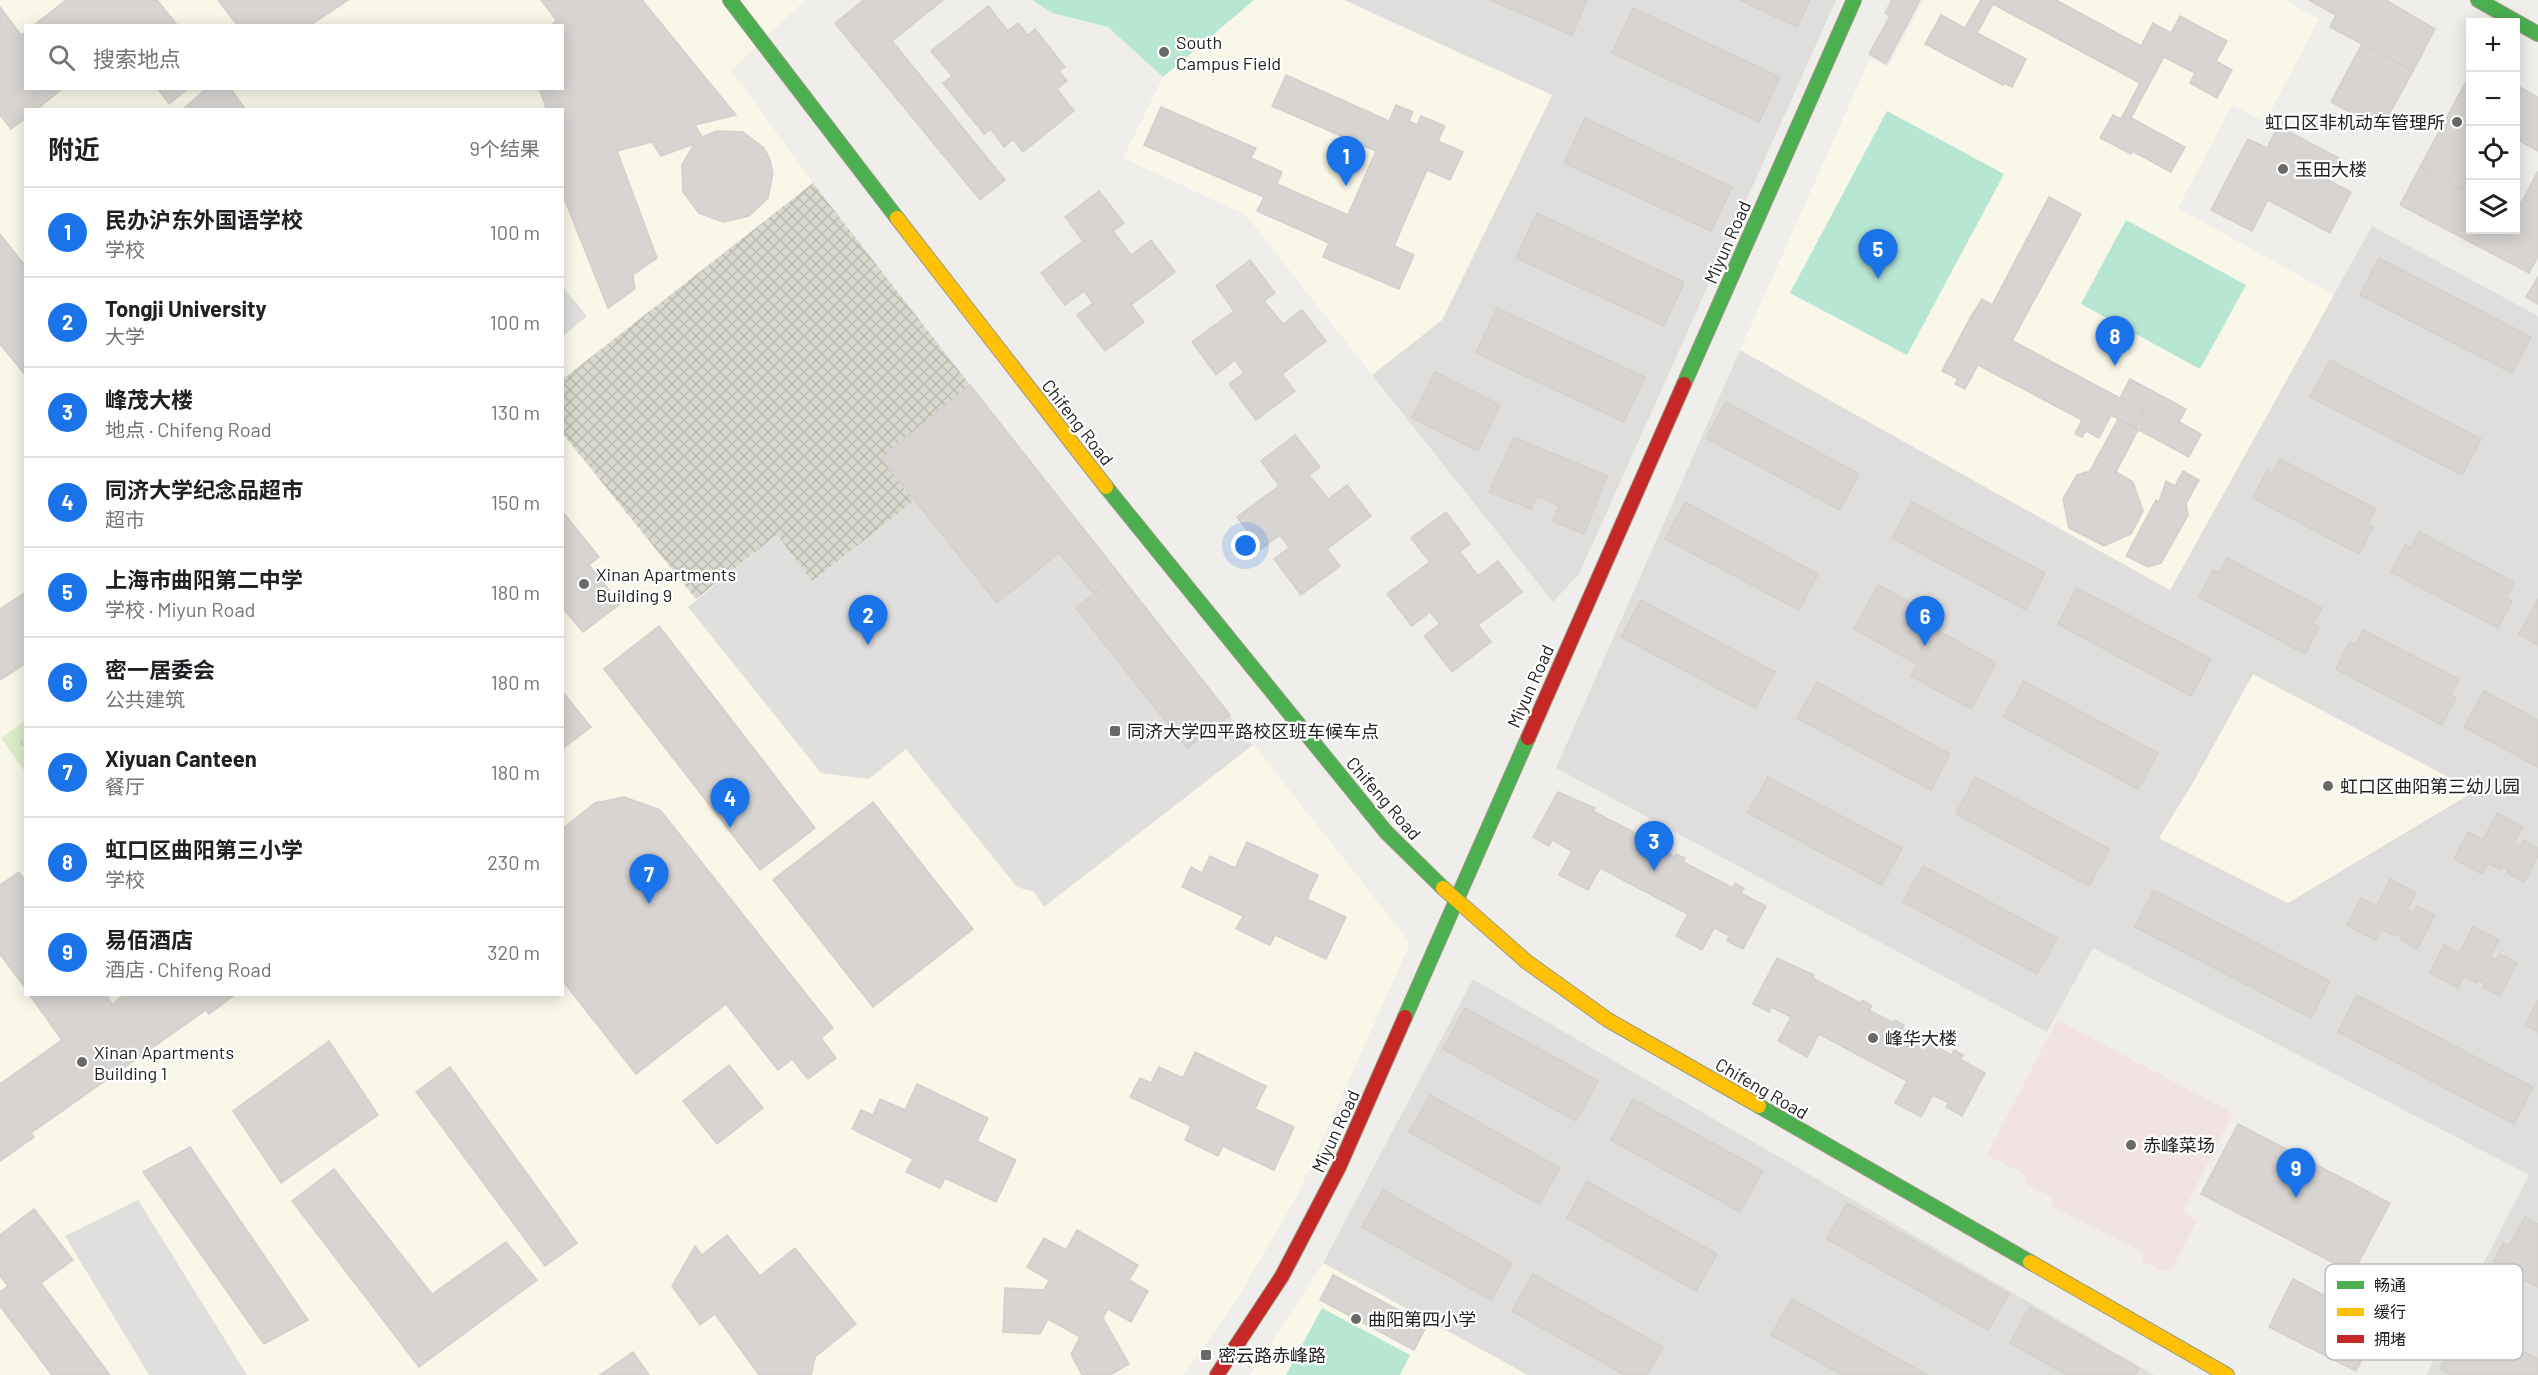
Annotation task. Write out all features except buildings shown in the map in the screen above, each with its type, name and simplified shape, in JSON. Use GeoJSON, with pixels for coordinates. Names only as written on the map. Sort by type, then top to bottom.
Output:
{"type":"FeatureCollection","features":[{"type":"Feature","properties":{"kind":"street","name":"Chifeng Road"},"geometry":{"type":"LineString","coordinates":[[730,0],[1074,448],[1386,832],[1455,900],[1527,962],[1608,1020],[2227,1375]]}},
{"type":"Feature","properties":{"kind":"street","name":"Miyun Road"},"geometry":{"type":"LineString","coordinates":[[1217,1375],[1282,1276],[1339,1167],[1854,0]]}},
{"type":"Feature","properties":{"kind":"street"},"geometry":{"type":"LineString","coordinates":[[2478,0],[2538,34]]}},
{"type":"Feature","properties":{"kind":"shaded area"},"geometry":{"type":"Polygon","coordinates":[[[0,0],[805,0],[731,70],[813,183],[970,385],[1410,943],[1298,1194],[1239,1296],[1184,1375],[0,1375],[0,0]]]}},
{"type":"Feature","properties":{"kind":"shaded area"},"geometry":{"type":"Polygon","coordinates":[[[1032,0],[1344,0],[1552,95],[1442,320],[1372,375],[1246,215],[1123,158],[1163,77],[1108,27],[1052,13],[1032,0]]]}},
{"type":"Feature","properties":{"kind":"shaded area"},"geometry":{"type":"Polygon","coordinates":[[[1344,0],[1836,0],[1579,574],[1553,602],[1372,375],[1442,320],[1552,95],[1344,0]]]}},
{"type":"Feature","properties":{"kind":"shaded area"},"geometry":{"type":"Polygon","coordinates":[[[1924,0],[2284,0],[2319,19],[2265,122],[2232,105],[2178,208],[2334,295],[2170,590],[1740,350],[1870,58],[1888,67],[1924,0]]]}},
{"type":"Feature","properties":{"kind":"shaded area"},"geometry":{"type":"Polygon","coordinates":[[[813,183],[970,385],[882,458],[914,501],[812,582],[777,535],[696,599],[564,435],[564,378],[813,183]]]}},
{"type":"Feature","properties":{"kind":"shaded area"},"geometry":{"type":"Polygon","coordinates":[[[2372,226],[2538,316],[2538,1375],[2426,1375],[2434,1360],[2523,1360],[2523,1264],[2483,1264],[2529,1175],[2093,948],[2047,1032],[1556,768],[1740,350],[2170,590],[2372,226]]]}},
{"type":"Feature","properties":{"kind":"shaded area"},"geometry":{"type":"Polygon","coordinates":[[[564,288],[587,316],[564,335],[564,288]]]}},
{"type":"Feature","properties":{"kind":"shaded area"},"geometry":{"type":"Polygon","coordinates":[[[970,385],[1253,745],[1044,907],[1034,892],[1017,887],[906,749],[869,779],[821,773],[688,607],[777,535],[812,582],[914,501],[881,458],[970,385]]]}},
{"type":"Feature","properties":{"kind":"shaded area","name":"虹口区曲阳第三幼儿园"},"geometry":{"type":"Polygon","coordinates":[[[2253,674],[2475,791],[2288,903],[2159,838],[2194,781],[2253,674]]]}},
{"type":"Feature","properties":{"kind":"shaded area"},"geometry":{"type":"Polygon","coordinates":[[[1473,979],[2154,1375],[1528,1375],[1323,1263],[1473,979]]]}},
{"type":"Feature","properties":{"kind":"shaded area","name":"赤峰菜场"},"geometry":{"type":"Polygon","coordinates":[[[2057,1020],[2233,1113],[2183,1212],[2197,1220],[2171,1271],[2161,1271],[2141,1260],[2144,1253],[2050,1206],[2054,1198],[2024,1183],[2027,1176],[1987,1155],[2057,1020]]]}},
{"type":"Feature","properties":{"kind":"shaded area"},"geometry":{"type":"Polygon","coordinates":[[[138,1200],[247,1375],[149,1375],[65,1236],[138,1200]]]}},
{"type":"Feature","properties":{"kind":"shaded area","name":"曲阳第四小学"},"geometry":{"type":"Polygon","coordinates":[[[1323,1263],[1528,1375],[1250,1375],[1323,1263]]]}},
{"type":"Feature","properties":{"kind":"green space","name":"South Campus Field"},"geometry":{"type":"Polygon","coordinates":[[[1032,0],[1254,0],[1163,77],[1108,27],[1052,13],[1032,0]]]}},
{"type":"Feature","properties":{"kind":"green space"},"geometry":{"type":"Polygon","coordinates":[[[1887,111],[2004,174],[1907,355],[1790,293],[1887,111]]]}},
{"type":"Feature","properties":{"kind":"green space"},"geometry":{"type":"Polygon","coordinates":[[[2126,220],[2246,285],[2200,369],[2081,304],[2126,220]]]}},
{"type":"Feature","properties":{"kind":"green space"},"geometry":{"type":"Polygon","coordinates":[[[24,722],[24,771],[1,738],[24,722]]]}},
{"type":"Feature","properties":{"kind":"green space"},"geometry":{"type":"Polygon","coordinates":[[[1322,1308],[1410,1355],[1400,1375],[1286,1375],[1322,1308]]]}},
{"type":"Feature","properties":{"kind":"traffic: fast"},"geometry":{"type":"LineString","coordinates":[[730,0],[897,218]]}},
{"type":"Feature","properties":{"kind":"traffic: fast"},"geometry":{"type":"LineString","coordinates":[[1684,384],[1854,0]]}},
{"type":"Feature","properties":{"kind":"traffic: fast"},"geometry":{"type":"LineString","coordinates":[[2478,0],[2538,34]]}},
{"type":"Feature","properties":{"kind":"traffic: fast"},"geometry":{"type":"LineString","coordinates":[[1106,487],[1386,832],[1443,888]]}},
{"type":"Feature","properties":{"kind":"traffic: fast"},"geometry":{"type":"LineString","coordinates":[[1405,1017],[1528,738]]}},
{"type":"Feature","properties":{"kind":"traffic: fast"},"geometry":{"type":"LineString","coordinates":[[1759,1106],[2030,1262]]}},
{"type":"Feature","properties":{"kind":"traffic: slow"},"geometry":{"type":"LineString","coordinates":[[897,218],[1106,487]]}},
{"type":"Feature","properties":{"kind":"traffic: slow"},"geometry":{"type":"LineString","coordinates":[[1443,888],[1527,962],[1608,1020],[1759,1106]]}},
{"type":"Feature","properties":{"kind":"traffic: slow"},"geometry":{"type":"LineString","coordinates":[[2030,1262],[2227,1375]]}},
{"type":"Feature","properties":{"kind":"traffic: jam"},"geometry":{"type":"LineString","coordinates":[[1528,738],[1684,384]]}},
{"type":"Feature","properties":{"kind":"traffic: jam"},"geometry":{"type":"LineString","coordinates":[[1217,1375],[1282,1276],[1339,1167],[1405,1017]]}},
{"type":"Feature","properties":{"kind":"place","name":"South Campus Field"},"geometry":{"type":"Point","coordinates":[1164,52]}},
{"type":"Feature","properties":{"kind":"place","name":"虹口区非机动车管理所"},"geometry":{"type":"Point","coordinates":[2457,122]}},
{"type":"Feature","properties":{"kind":"place","name":"玉田大楼"},"geometry":{"type":"Point","coordinates":[2283,169]}},
{"type":"Feature","properties":{"kind":"place","name":"民办沪东外国语学校"},"geometry":{"type":"Point","coordinates":[1346,186]}},
{"type":"Feature","properties":{"kind":"place","name":"上海市曲阳第二中学"},"geometry":{"type":"Point","coordinates":[1878,279]}},
{"type":"Feature","properties":{"kind":"place","name":"虹口区曲阳第三小学"},"geometry":{"type":"Point","coordinates":[2115,366]}},
{"type":"Feature","properties":{"kind":"place","name":"Xinan Apartments Building 9"},"geometry":{"type":"Point","coordinates":[584,584]}},
{"type":"Feature","properties":{"kind":"place","name":"Tongji University"},"geometry":{"type":"Point","coordinates":[868,645]}},
{"type":"Feature","properties":{"kind":"place","name":"密一居委会"},"geometry":{"type":"Point","coordinates":[1925,646]}},
{"type":"Feature","properties":{"kind":"place","name":"同济大学四平路校区班车候车点"},"geometry":{"type":"Point","coordinates":[1115,731]}},
{"type":"Feature","properties":{"kind":"place","name":"虹口区曲阳第三幼儿园"},"geometry":{"type":"Point","coordinates":[2328,786]}},
{"type":"Feature","properties":{"kind":"place","name":"同济大学纪念品超市"},"geometry":{"type":"Point","coordinates":[730,828]}},
{"type":"Feature","properties":{"kind":"place","name":"峰茂大楼"},"geometry":{"type":"Point","coordinates":[1654,871]}},
{"type":"Feature","properties":{"kind":"place","name":"Xiyuan Canteen"},"geometry":{"type":"Point","coordinates":[649,904]}},
{"type":"Feature","properties":{"kind":"place","name":"峰华大楼"},"geometry":{"type":"Point","coordinates":[1873,1038]}},
{"type":"Feature","properties":{"kind":"place","name":"Xinan Apartments Building 1"},"geometry":{"type":"Point","coordinates":[82,1062]}},
{"type":"Feature","properties":{"kind":"place","name":"赤峰菜场"},"geometry":{"type":"Point","coordinates":[2131,1145]}},
{"type":"Feature","properties":{"kind":"place","name":"易佰酒店"},"geometry":{"type":"Point","coordinates":[2296,1198]}},
{"type":"Feature","properties":{"kind":"place","name":"曲阳第四小学"},"geometry":{"type":"Point","coordinates":[1356,1319]}},
{"type":"Feature","properties":{"kind":"place","name":"密云路赤峰路"},"geometry":{"type":"Point","coordinates":[1206,1355]}}]}
